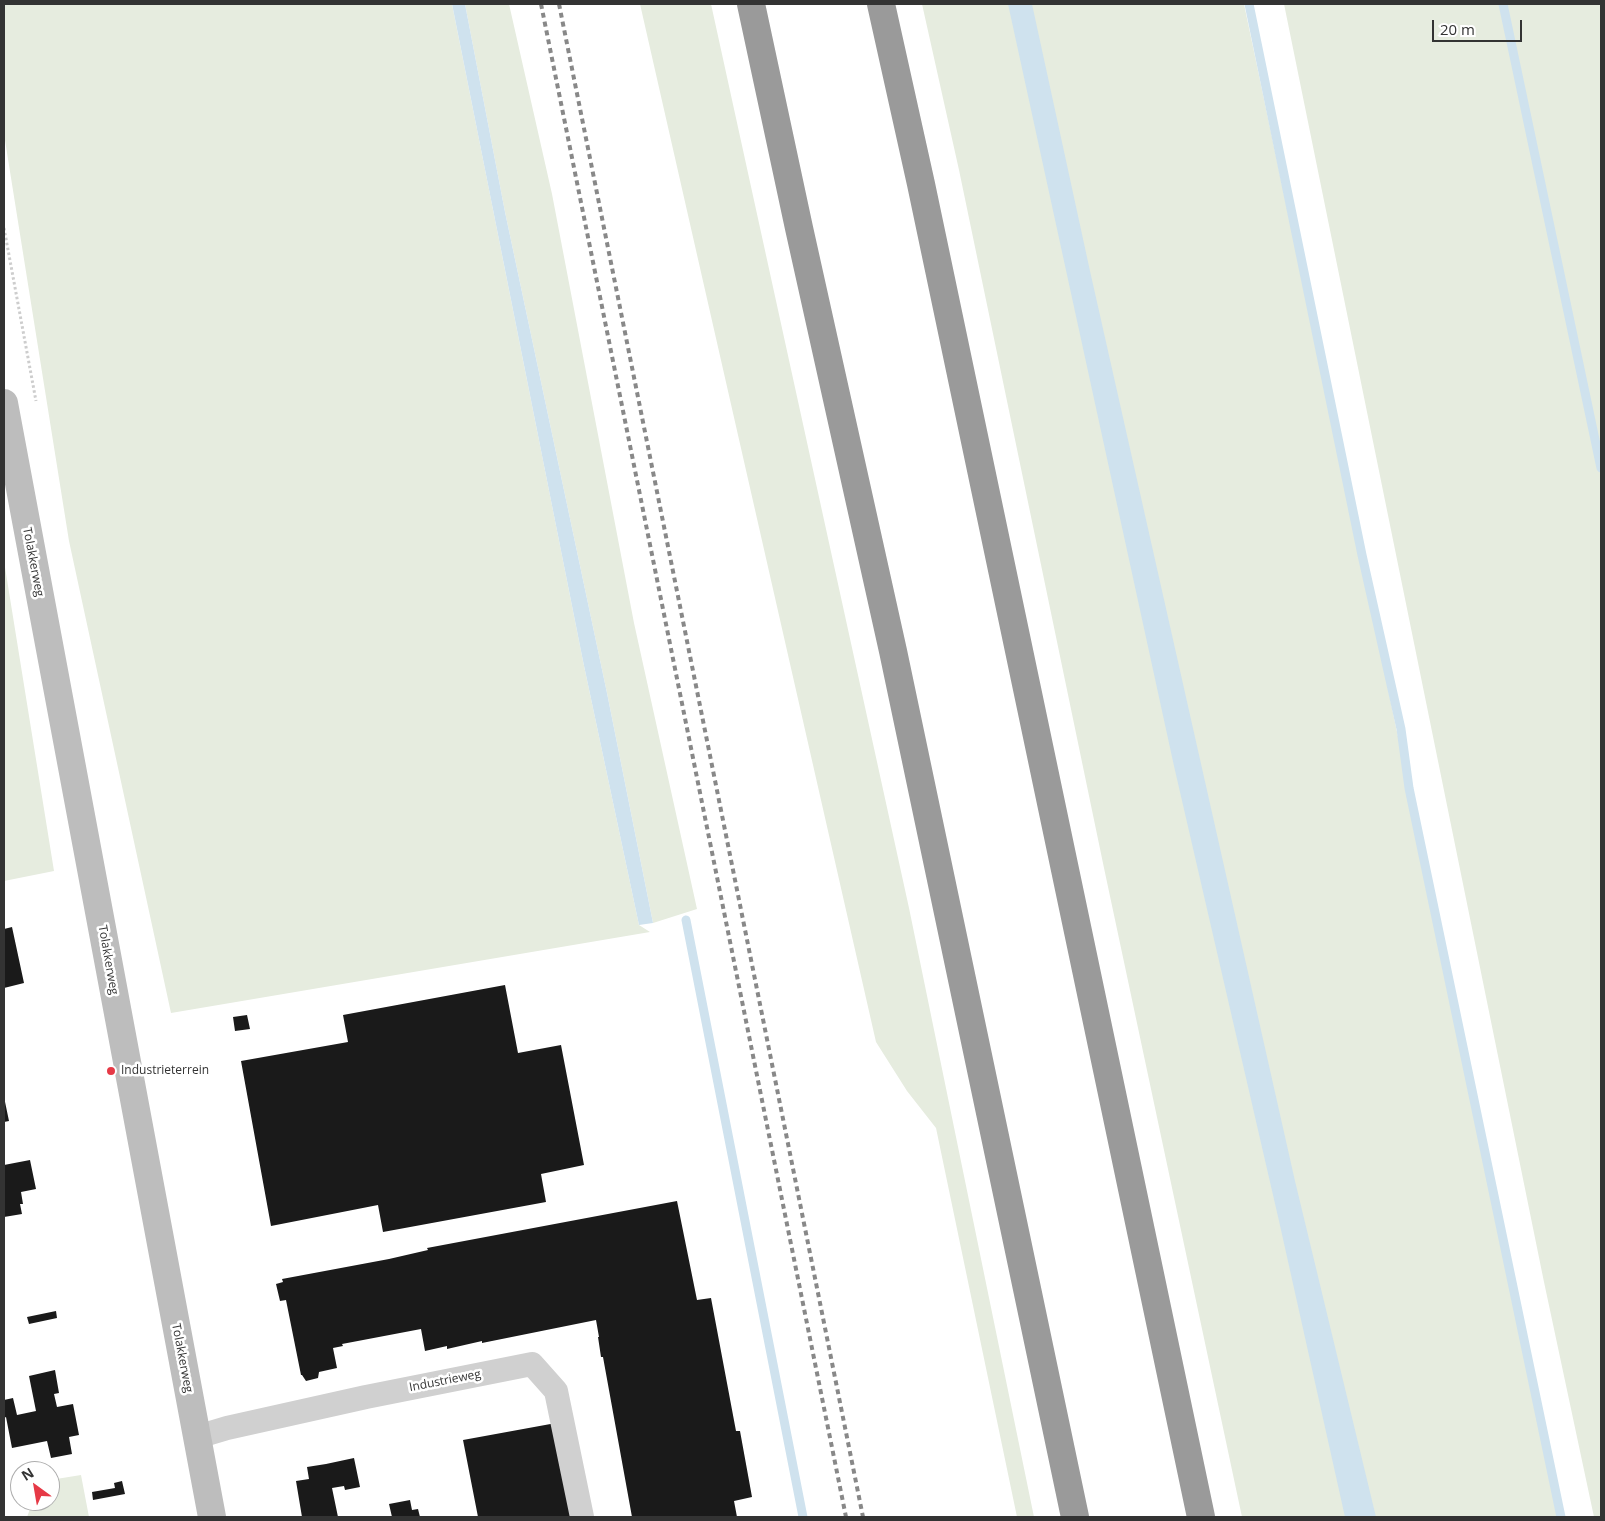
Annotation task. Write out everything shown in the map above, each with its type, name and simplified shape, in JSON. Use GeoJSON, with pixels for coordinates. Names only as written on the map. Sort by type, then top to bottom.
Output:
{"type":"FeatureCollection","features":[{"type":"Feature","properties":{"kind":"highway"},"geometry":{"type":"LineString","coordinates":[[751,4],[895,660],[1075,1517]]}},
{"type":"Feature","properties":{"kind":"highway"},"geometry":{"type":"LineString","coordinates":[[881,4],[921,184],[1201,1517]]}},
{"type":"Feature","properties":{"kind":"main road","name":"Tolakkerweg"},"geometry":{"type":"LineString","coordinates":[[4,404],[212,1517]]}},
{"type":"Feature","properties":{"kind":"street","name":"Industrieweg"},"geometry":{"type":"LineString","coordinates":[[197,1437],[227,1428],[366,1397],[532,1364],[556,1391],[582,1517]]}},
{"type":"Feature","properties":{"kind":"shaded area"},"geometry":{"type":"Polygon","coordinates":[[[4,4],[452,4],[583,661],[639,925],[650,932],[171,1013],[69,541],[4,134],[4,4]]]}},
{"type":"Feature","properties":{"kind":"shaded area"},"geometry":{"type":"Polygon","coordinates":[[[465,4],[509,4],[552,194],[634,623],[697,909],[653,923],[607,693],[505,212],[465,4]]]}},
{"type":"Feature","properties":{"kind":"shaded area"},"geometry":{"type":"Polygon","coordinates":[[[640,4],[711,4],[909,908],[1034,1517],[1017,1517],[936,1128],[907,1091],[876,1042],[640,4]]]}},
{"type":"Feature","properties":{"kind":"shaded area"},"geometry":{"type":"Polygon","coordinates":[[[922,4],[1244,4],[1562,1517],[1242,1517],[1104,868],[959,170],[922,4]]]}},
{"type":"Feature","properties":{"kind":"shaded area"},"geometry":{"type":"Polygon","coordinates":[[[1284,4],[1601,4],[1601,1517],[1594,1517],[1544,1282],[1284,4]]]}},
{"type":"Feature","properties":{"kind":"shaded area"},"geometry":{"type":"Polygon","coordinates":[[[4,561],[54,871],[4,881],[4,561]]]}},
{"type":"Feature","properties":{"kind":"shaded area"},"geometry":{"type":"Polygon","coordinates":[[[81,1475],[89,1517],[27,1517],[29,1511],[60,1511],[60,1478],[81,1475]]]}},
{"type":"Feature","properties":{"kind":"water"},"geometry":{"type":"Polygon","coordinates":[[[452,4],[465,4],[505,212],[607,693],[653,923],[639,925],[583,661],[452,4]]]}},
{"type":"Feature","properties":{"kind":"water"},"geometry":{"type":"Polygon","coordinates":[[[1008,4],[1032,4],[1090,271],[1295,1181],[1376,1517],[1345,1517],[1174,766],[1008,4]]]}},
{"type":"Feature","properties":{"kind":"building"},"geometry":{"type":"Polygon","coordinates":[[[12,927],[24,983],[4,988],[4,929],[12,927]]]}},
{"type":"Feature","properties":{"kind":"building"},"geometry":{"type":"Polygon","coordinates":[[[505,985],[518,1053],[561,1045],[584,1165],[541,1174],[546,1202],[383,1232],[378,1205],[271,1226],[241,1061],[348,1042],[343,1015],[505,985]]]}},
{"type":"Feature","properties":{"kind":"building"},"geometry":{"type":"Polygon","coordinates":[[[247,1015],[250,1029],[235,1031],[233,1017],[247,1015]]]}},
{"type":"Feature","properties":{"kind":"building"},"geometry":{"type":"Polygon","coordinates":[[[4,1097],[9,1121],[4,1122],[4,1097]]]}},
{"type":"Feature","properties":{"kind":"building"},"geometry":{"type":"Polygon","coordinates":[[[30,1160],[36,1189],[21,1192],[23,1204],[20,1204],[22,1214],[4,1217],[4,1165],[30,1160]]]}},
{"type":"Feature","properties":{"kind":"building"},"geometry":{"type":"Polygon","coordinates":[[[677,1201],[697,1300],[711,1298],[736,1431],[740,1431],[752,1497],[734,1501],[737,1517],[632,1517],[603,1357],[601,1357],[596,1320],[482,1343],[482,1341],[447,1349],[447,1346],[425,1351],[421,1329],[342,1344],[343,1346],[333,1348],[337,1368],[319,1372],[318,1378],[306,1381],[301,1375],[286,1300],[280,1301],[276,1284],[283,1282],[282,1279],[389,1259],[428,1250],[427,1248],[677,1201]]]}},
{"type":"Feature","properties":{"kind":"building"},"geometry":{"type":"Polygon","coordinates":[[[56,1311],[57,1318],[29,1324],[27,1317],[56,1311]]]}},
{"type":"Feature","properties":{"kind":"building"},"geometry":{"type":"Polygon","coordinates":[[[55,1370],[59,1393],[54,1394],[57,1407],[73,1404],[79,1435],[69,1437],[72,1454],[51,1458],[47,1441],[12,1448],[6,1417],[4,1418],[4,1400],[13,1398],[17,1415],[36,1411],[29,1376],[55,1370]]]}},
{"type":"Feature","properties":{"kind":"building"},"geometry":{"type":"Polygon","coordinates":[[[556,1423],[574,1517],[478,1517],[463,1440],[556,1423]]]}},
{"type":"Feature","properties":{"kind":"building"},"geometry":{"type":"Polygon","coordinates":[[[354,1458],[360,1487],[345,1490],[344,1486],[332,1488],[338,1517],[302,1517],[296,1481],[309,1479],[307,1467],[354,1458]]]}},
{"type":"Feature","properties":{"kind":"building"},"geometry":{"type":"Polygon","coordinates":[[[122,1481],[125,1494],[93,1500],[92,1492],[115,1488],[114,1483],[122,1481]]]}},
{"type":"Feature","properties":{"kind":"building"},"geometry":{"type":"Polygon","coordinates":[[[410,1500],[412,1510],[418,1509],[420,1517],[392,1517],[389,1504],[410,1500]]]}},
{"type":"Feature","properties":{"kind":"waterway"},"geometry":{"type":"LineString","coordinates":[[1249,4],[1362,555],[1401,729],[1409,788],[1561,1517]]}},
{"type":"Feature","properties":{"kind":"waterway"},"geometry":{"type":"LineString","coordinates":[[1503,4],[1601,468]]}},
{"type":"Feature","properties":{"kind":"waterway"},"geometry":{"type":"LineString","coordinates":[[686,920],[803,1517]]}},
{"type":"Feature","properties":{"kind":"railway"},"geometry":{"type":"LineString","coordinates":[[541,4],[846,1517]]}},
{"type":"Feature","properties":{"kind":"railway"},"geometry":{"type":"LineString","coordinates":[[559,4],[863,1517]]}},
{"type":"Feature","properties":{"kind":"place","name":"Industrieterrein"},"geometry":{"type":"Point","coordinates":[111,1071]}}]}
